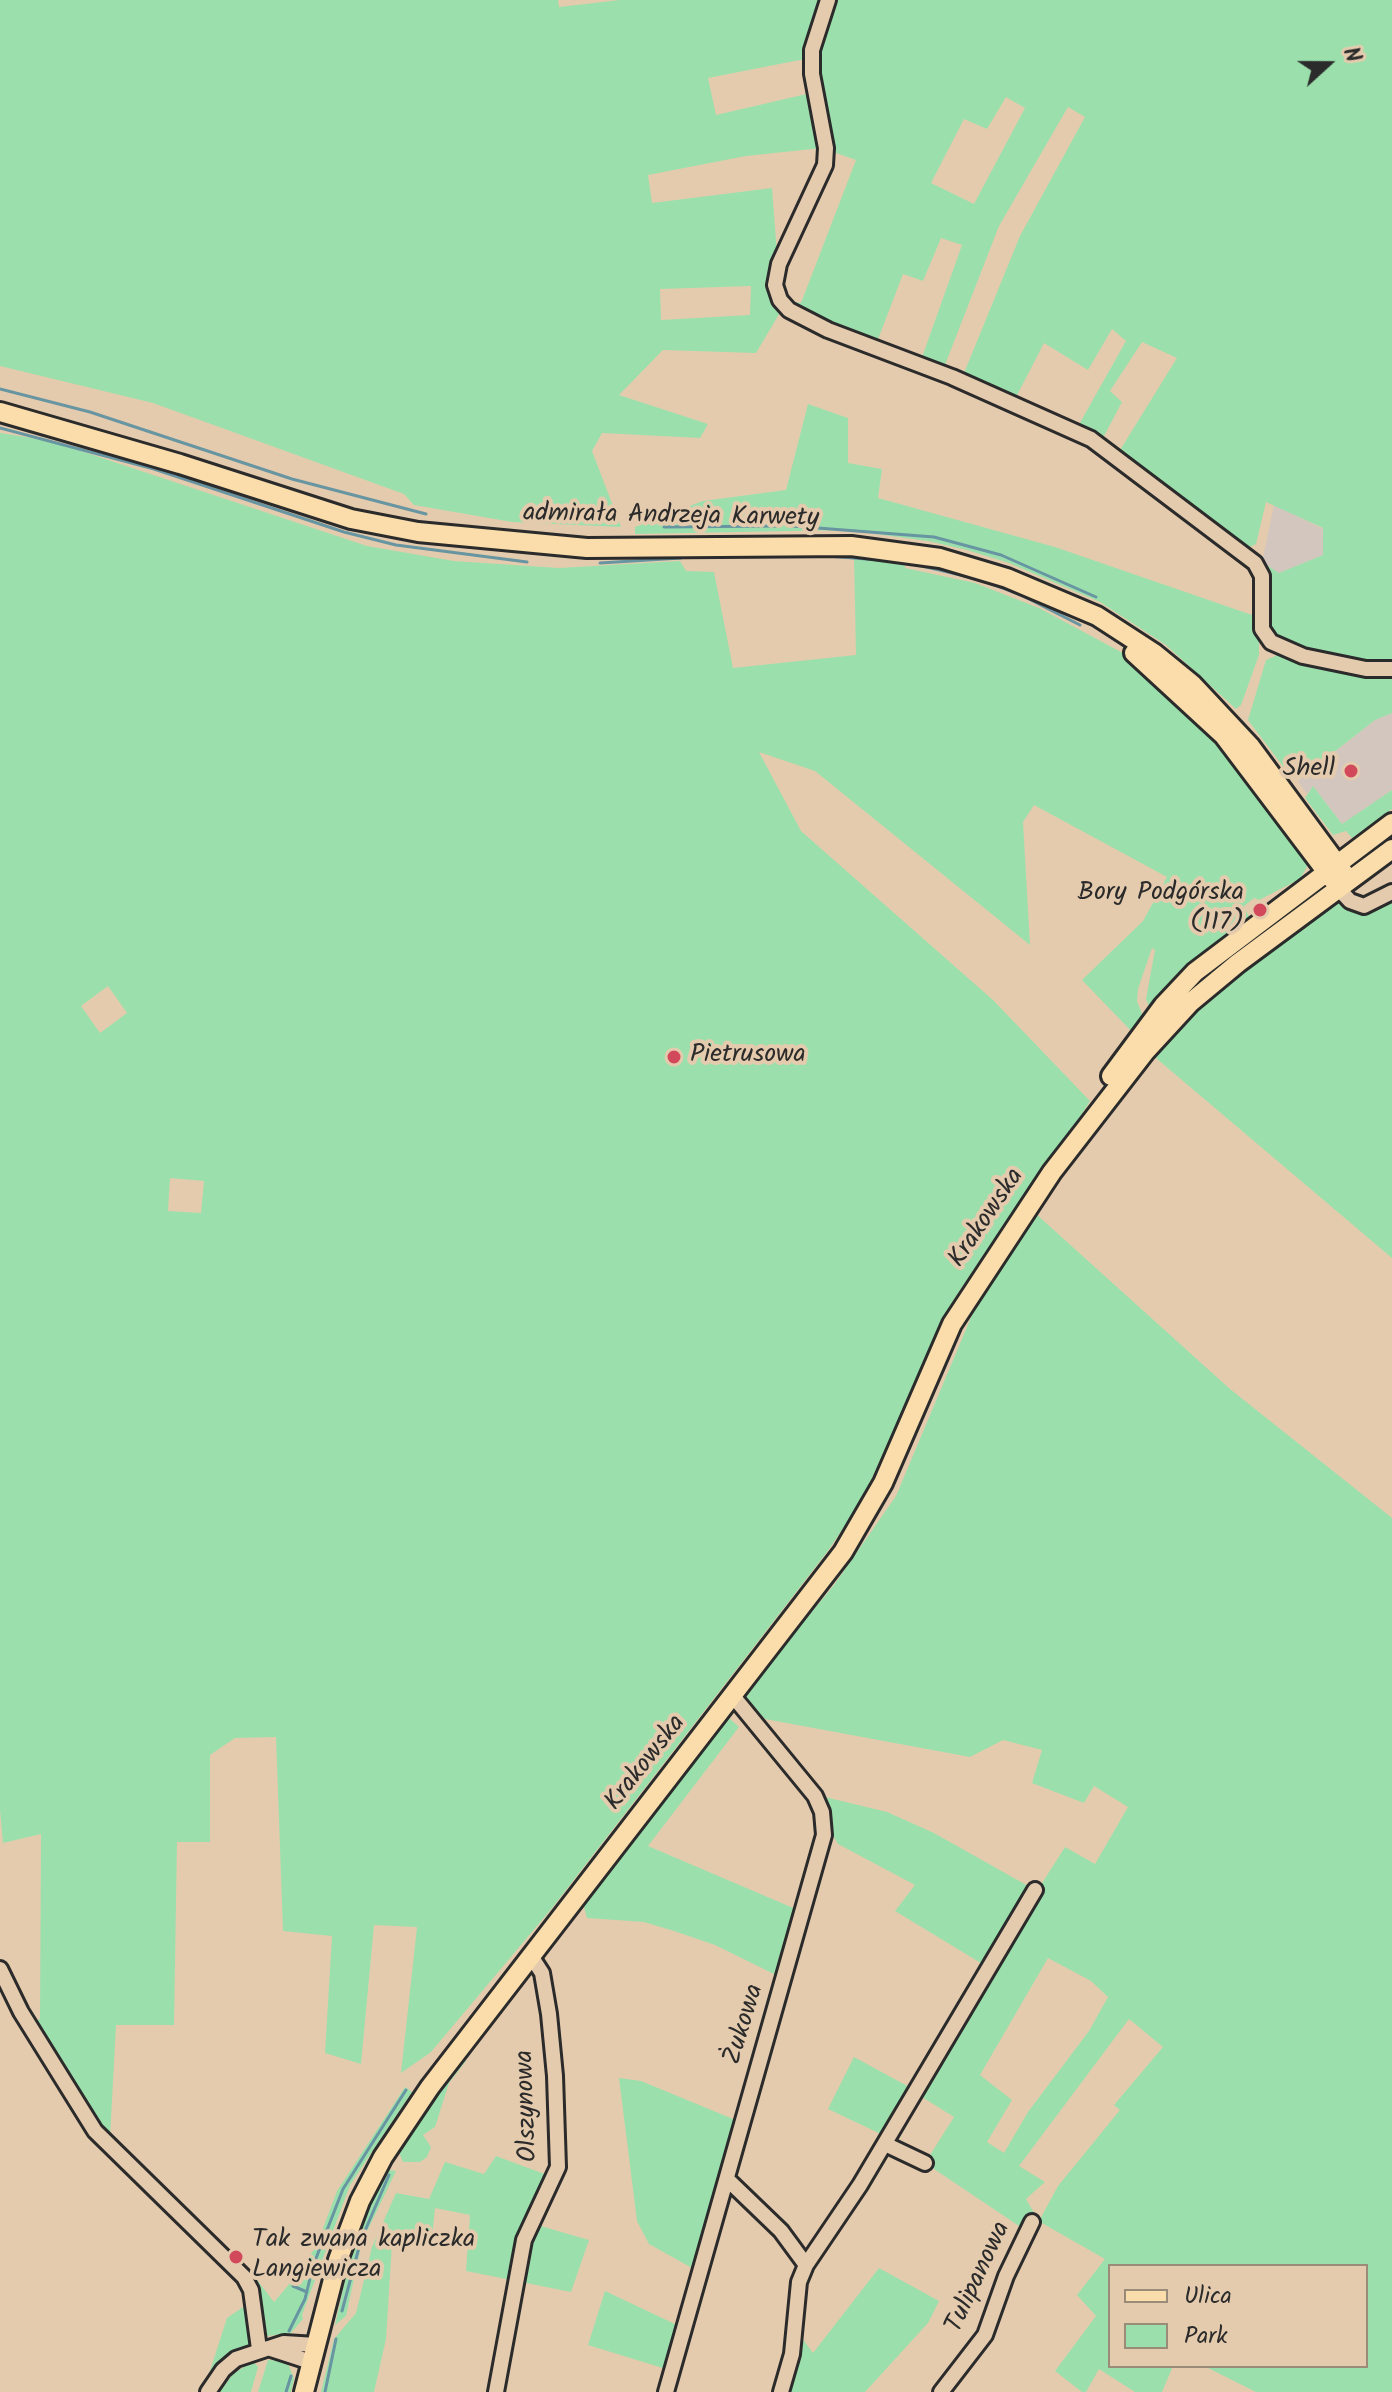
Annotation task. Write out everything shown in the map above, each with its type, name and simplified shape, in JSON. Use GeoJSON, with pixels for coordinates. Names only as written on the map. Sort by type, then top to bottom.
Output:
{"type":"FeatureCollection","features":[{"type":"Feature","properties":{"kind":"main road","name":"admirała Andrzeja Karwety"},"geometry":{"type":"LineString","coordinates":[[0,412],[152,455],[351,519],[418,532],[587,548],[851,546],[896,550],[972,567],[1064,602],[1126,633],[1203,693],[1251,747],[1324,844],[1332,867]]}},
{"type":"Feature","properties":{"kind":"main road","name":"admirała Andrzeja Karwety"},"geometry":{"type":"LineString","coordinates":[[1064,602],[1146,662],[1224,736],[1344,884]]}},
{"type":"Feature","properties":{"kind":"main road","name":"Krakowska"},"geometry":{"type":"LineString","coordinates":[[313,2354],[338,2260],[371,2179],[413,2111],[858,1529],[883,1483],[952,1324],[1052,1172],[1094,1101],[1175,992],[1217,953],[1392,823]]}},
{"type":"Feature","properties":{"kind":"main road"},"geometry":{"type":"LineString","coordinates":[[1324,844],[1341,848],[1363,845]]}},
{"type":"Feature","properties":{"kind":"main road","name":"Krakowska"},"geometry":{"type":"LineString","coordinates":[[1052,1172],[1145,1052],[1191,1002],[1392,849]]}},
{"type":"Feature","properties":{"kind":"main road"},"geometry":{"type":"LineString","coordinates":[[304,2392],[313,2354]]}},
{"type":"Feature","properties":{"kind":"street"},"geometry":{"type":"LineString","coordinates":[[828,0],[812,50],[825,165],[779,264],[775,285],[780,300],[789,310],[828,330],[952,377],[1098,444],[1255,563],[1262,576],[1262,625],[1265,636],[1280,647],[1303,656],[1366,669],[1392,669]]}},
{"type":"Feature","properties":{"kind":"street"},"geometry":{"type":"LineString","coordinates":[[1344,884],[1370,905],[1392,892]]}},
{"type":"Feature","properties":{"kind":"street","name":"Żukowa"},"geometry":{"type":"LineString","coordinates":[[666,2392],[824,1835],[822,1812],[815,1796],[733,1696]]}},
{"type":"Feature","properties":{"kind":"street"},"geometry":{"type":"LineString","coordinates":[[781,2392],[792,2354],[799,2282],[806,2265],[885,2144],[1035,1890]]}},
{"type":"Feature","properties":{"kind":"street","name":"Olszynowa"},"geometry":{"type":"LineString","coordinates":[[496,2392],[524,2240],[558,2167],[549,2014],[542,1973],[531,1956]]}},
{"type":"Feature","properties":{"kind":"street"},"geometry":{"type":"LineString","coordinates":[[0,1969],[21,2012],[95,2131],[244,2277],[251,2290],[263,2349]]}},
{"type":"Feature","properties":{"kind":"street"},"geometry":{"type":"LineString","coordinates":[[885,2144],[925,2163]]}},
{"type":"Feature","properties":{"kind":"street"},"geometry":{"type":"LineString","coordinates":[[727,2179],[781,2231],[806,2265]]}},
{"type":"Feature","properties":{"kind":"street","name":"Tulipanowa"},"geometry":{"type":"LineString","coordinates":[[941,2392],[985,2335],[1006,2276],[1032,2222]]}},
{"type":"Feature","properties":{"kind":"street"},"geometry":{"type":"LineString","coordinates":[[208,2392],[223,2370],[236,2359],[263,2349],[284,2343],[313,2354]]}},
{"type":"Feature","properties":{"kind":"shaded area"},"geometry":{"type":"Polygon","coordinates":[[[1274,505],[1323,529],[1323,555],[1279,573],[1262,562],[1274,505]]]}},
{"type":"Feature","properties":{"kind":"shaded area","name":"Shell"},"geometry":{"type":"Polygon","coordinates":[[[1392,713],[1392,790],[1342,824],[1313,786],[1307,794],[1298,781],[1375,720],[1392,713]]]}},
{"type":"Feature","properties":{"kind":"green space"},"geometry":{"type":"Polygon","coordinates":[[[0,0],[558,0],[559,7],[620,0],[1392,0],[1392,664],[1349,661],[1292,646],[1271,636],[1266,627],[1262,562],[1279,573],[1323,555],[1323,528],[1266,502],[1256,544],[1245,549],[1077,428],[1126,341],[1112,329],[1088,370],[1044,343],[1014,401],[962,378],[1020,236],[1085,117],[1068,107],[999,226],[943,370],[921,360],[962,245],[941,238],[923,281],[903,274],[877,342],[872,340],[869,353],[826,337],[781,311],[756,353],[663,350],[619,395],[708,424],[700,438],[602,433],[592,451],[621,527],[512,522],[414,505],[404,494],[153,403],[0,366],[0,0]],[[805,59],[708,78],[716,115],[811,93],[805,59]],[[1006,97],[987,129],[964,119],[931,183],[974,204],[1025,108],[1006,97]],[[822,148],[746,156],[648,175],[652,203],[772,188],[777,254],[768,269],[769,282],[774,299],[801,303],[856,160],[822,148]],[[751,286],[660,289],[661,320],[750,315],[751,286]],[[1142,342],[1110,391],[1122,402],[1103,438],[1120,450],[1177,358],[1142,342]]]}},
{"type":"Feature","properties":{"kind":"green space"},"geometry":{"type":"Polygon","coordinates":[[[808,404],[848,418],[848,463],[882,469],[878,498],[1055,547],[1252,615],[1252,630],[1259,637],[1259,655],[1241,705],[1236,709],[1166,645],[1100,602],[1009,563],[967,550],[928,541],[846,530],[635,534],[635,527],[703,501],[786,490],[808,404]]]}},
{"type":"Feature","properties":{"kind":"green space"},"geometry":{"type":"Polygon","coordinates":[[[0,433],[51,441],[367,546],[454,561],[559,568],[680,561],[686,571],[714,572],[733,668],[856,655],[854,556],[904,560],[905,568],[975,583],[1039,608],[1134,659],[1218,739],[1308,865],[1300,879],[1259,900],[1254,898],[1243,907],[1249,916],[1151,1011],[1146,999],[1155,950],[1152,948],[1138,989],[1137,1001],[1144,1019],[1136,1036],[1082,980],[1143,921],[1167,877],[1034,805],[1023,822],[1030,945],[815,771],[759,752],[801,831],[993,1000],[1090,1101],[1036,1186],[1020,1201],[954,1299],[861,1502],[827,1552],[552,1908],[431,2052],[401,2073],[417,1927],[374,1925],[361,2064],[325,2053],[332,1936],[283,1931],[276,1737],[235,1738],[210,1755],[210,1842],[177,1842],[174,2025],[116,2025],[110,2138],[35,2024],[40,2018],[41,1834],[3,1843],[0,1810],[0,433]],[[108,986],[81,1006],[100,1033],[127,1013],[108,986]],[[170,1178],[168,1211],[201,1213],[204,1181],[170,1178]]]}},
{"type":"Feature","properties":{"kind":"green space"},"geometry":{"type":"Polygon","coordinates":[[[1280,654],[1364,673],[1392,676],[1392,713],[1375,720],[1301,778],[1291,777],[1248,720],[1266,660],[1280,654]]]}},
{"type":"Feature","properties":{"kind":"green space"},"geometry":{"type":"Polygon","coordinates":[[[1313,786],[1342,824],[1392,790],[1392,809],[1352,838],[1346,831],[1333,835],[1305,798],[1313,786]]]}},
{"type":"Feature","properties":{"kind":"green space"},"geometry":{"type":"Polygon","coordinates":[[[1392,897],[1392,1258],[1150,1053],[1174,1027],[1240,971],[1330,904],[1338,902],[1359,910],[1392,897]]]}},
{"type":"Feature","properties":{"kind":"green space"},"geometry":{"type":"Polygon","coordinates":[[[1035,1213],[1230,1389],[1392,1518],[1392,2392],[1256,2392],[1208,2368],[1368,2368],[1368,2264],[1108,2264],[1108,2368],[1172,2368],[1162,2392],[1135,2392],[1099,2369],[1086,2392],[1082,2392],[1055,2371],[1096,2316],[1077,2295],[1105,2259],[1040,2222],[1033,2234],[1025,2230],[925,2163],[954,2117],[917,2094],[984,1965],[895,1911],[915,1885],[838,1844],[829,1829],[825,1797],[887,1812],[934,1833],[1037,1891],[1065,1847],[1095,1864],[1128,1807],[1094,1786],[1084,1803],[1032,1783],[1042,1750],[1003,1740],[970,1757],[765,1719],[743,1695],[834,1585],[896,1496],[972,1315],[1035,1213]],[[1048,1958],[980,2075],[1012,2100],[987,2142],[1004,2153],[1028,2112],[1089,2031],[1108,1997],[1091,1981],[1048,1958]],[[1129,2019],[1019,2166],[1045,2182],[1026,2199],[1039,2221],[1058,2186],[1120,2110],[1114,2105],[1163,2047],[1129,2019]]]}},
{"type":"Feature","properties":{"kind":"green space"},"geometry":{"type":"Polygon","coordinates":[[[729,1718],[739,1727],[648,1846],[798,1910],[780,1977],[715,1945],[674,1931],[644,1922],[587,1918],[584,1907],[587,1895],[729,1718]]]}},
{"type":"Feature","properties":{"kind":"green space"},"geometry":{"type":"Polygon","coordinates":[[[466,2054],[466,2061],[449,2083],[435,2127],[423,2135],[431,2147],[427,2157],[420,2162],[403,2162],[398,2150],[466,2054]]]}},
{"type":"Feature","properties":{"kind":"green space"},"geometry":{"type":"Polygon","coordinates":[[[854,2057],[911,2088],[885,2136],[828,2109],[854,2057]]]}},
{"type":"Feature","properties":{"kind":"green space"},"geometry":{"type":"Polygon","coordinates":[[[619,2078],[641,2081],[738,2121],[692,2268],[649,2244],[637,2221],[619,2078]]]}},
{"type":"Feature","properties":{"kind":"green space"},"geometry":{"type":"Polygon","coordinates":[[[405,2087],[412,2092],[350,2185],[303,2319],[291,2333],[267,2336],[262,2301],[254,2276],[274,2302],[292,2281],[300,2283],[307,2272],[304,2263],[316,2247],[337,2191],[405,2087]]]}},
{"type":"Feature","properties":{"kind":"green space"},"geometry":{"type":"Polygon","coordinates":[[[496,2156],[558,2179],[537,2225],[589,2240],[571,2292],[466,2271],[470,2215],[435,2208],[431,2247],[392,2243],[386,2339],[374,2392],[321,2392],[334,2339],[356,2313],[372,2247],[396,2193],[429,2199],[445,2162],[484,2174],[496,2156]]]}},
{"type":"Feature","properties":{"kind":"green space"},"geometry":{"type":"Polygon","coordinates":[[[388,2170],[396,2171],[362,2242],[346,2316],[335,2325],[352,2248],[372,2198],[388,2170]]]}},
{"type":"Feature","properties":{"kind":"green space"},"geometry":{"type":"Polygon","coordinates":[[[879,2268],[939,2301],[928,2323],[865,2392],[787,2392],[799,2334],[813,2353],[879,2268]]]}},
{"type":"Feature","properties":{"kind":"green space"},"geometry":{"type":"Polygon","coordinates":[[[605,2291],[677,2325],[666,2369],[588,2345],[605,2291]]]}},
{"type":"Feature","properties":{"kind":"green space"},"geometry":{"type":"Polygon","coordinates":[[[243,2307],[248,2311],[250,2345],[235,2353],[207,2380],[227,2318],[243,2307]]]}},
{"type":"Feature","properties":{"kind":"green space"},"geometry":{"type":"Polygon","coordinates":[[[268,2360],[282,2361],[289,2366],[294,2379],[291,2392],[258,2392],[268,2360]]]}},
{"type":"Feature","properties":{"kind":"green space"},"geometry":{"type":"Polygon","coordinates":[[[253,2361],[258,2367],[251,2392],[219,2392],[233,2374],[253,2361]]]}},
{"type":"Feature","properties":{"kind":"waterway"},"geometry":{"type":"LineString","coordinates":[[0,389],[90,412],[292,479],[426,514]]}},
{"type":"Feature","properties":{"kind":"waterway"},"geometry":{"type":"LineString","coordinates":[[0,428],[154,469],[344,532],[396,545],[527,562]]}},
{"type":"Feature","properties":{"kind":"waterway"},"geometry":{"type":"LineString","coordinates":[[664,527],[777,526]]}},
{"type":"Feature","properties":{"kind":"waterway"},"geometry":{"type":"LineString","coordinates":[[792,526],[934,537],[1001,555],[1096,597]]}},
{"type":"Feature","properties":{"kind":"waterway"},"geometry":{"type":"LineString","coordinates":[[692,557],[827,556],[905,562],[982,580],[1021,595],[1080,625]]}},
{"type":"Feature","properties":{"kind":"waterway"},"geometry":{"type":"LineString","coordinates":[[600,563],[681,558]]}},
{"type":"Feature","properties":{"kind":"waterway"},"geometry":{"type":"LineString","coordinates":[[289,2331],[305,2299],[313,2266],[343,2189],[406,2090]]}},
{"type":"Feature","properties":{"kind":"waterway"},"geometry":{"type":"LineString","coordinates":[[342,2311],[361,2240],[389,2175]]}},
{"type":"Feature","properties":{"kind":"waterway"},"geometry":{"type":"LineString","coordinates":[[293,2286],[307,2292]]}},
{"type":"Feature","properties":{"kind":"waterway"},"geometry":{"type":"LineString","coordinates":[[325,2392],[336,2339]]}},
{"type":"Feature","properties":{"kind":"waterway"},"geometry":{"type":"LineString","coordinates":[[286,2392],[291,2376]]}},
{"type":"Feature","properties":{"kind":"place","name":"Shell"},"geometry":{"type":"Point","coordinates":[1351,771]}},
{"type":"Feature","properties":{"kind":"place","name":"Bory Podgórska (117)"},"geometry":{"type":"Point","coordinates":[1260,910]}},
{"type":"Feature","properties":{"kind":"place","name":"Pietrusowa"},"geometry":{"type":"Point","coordinates":[674,1057]}},
{"type":"Feature","properties":{"kind":"place","name":"Tak zwana kapliczka Langiewicza"},"geometry":{"type":"Point","coordinates":[236,2257]}}]}
